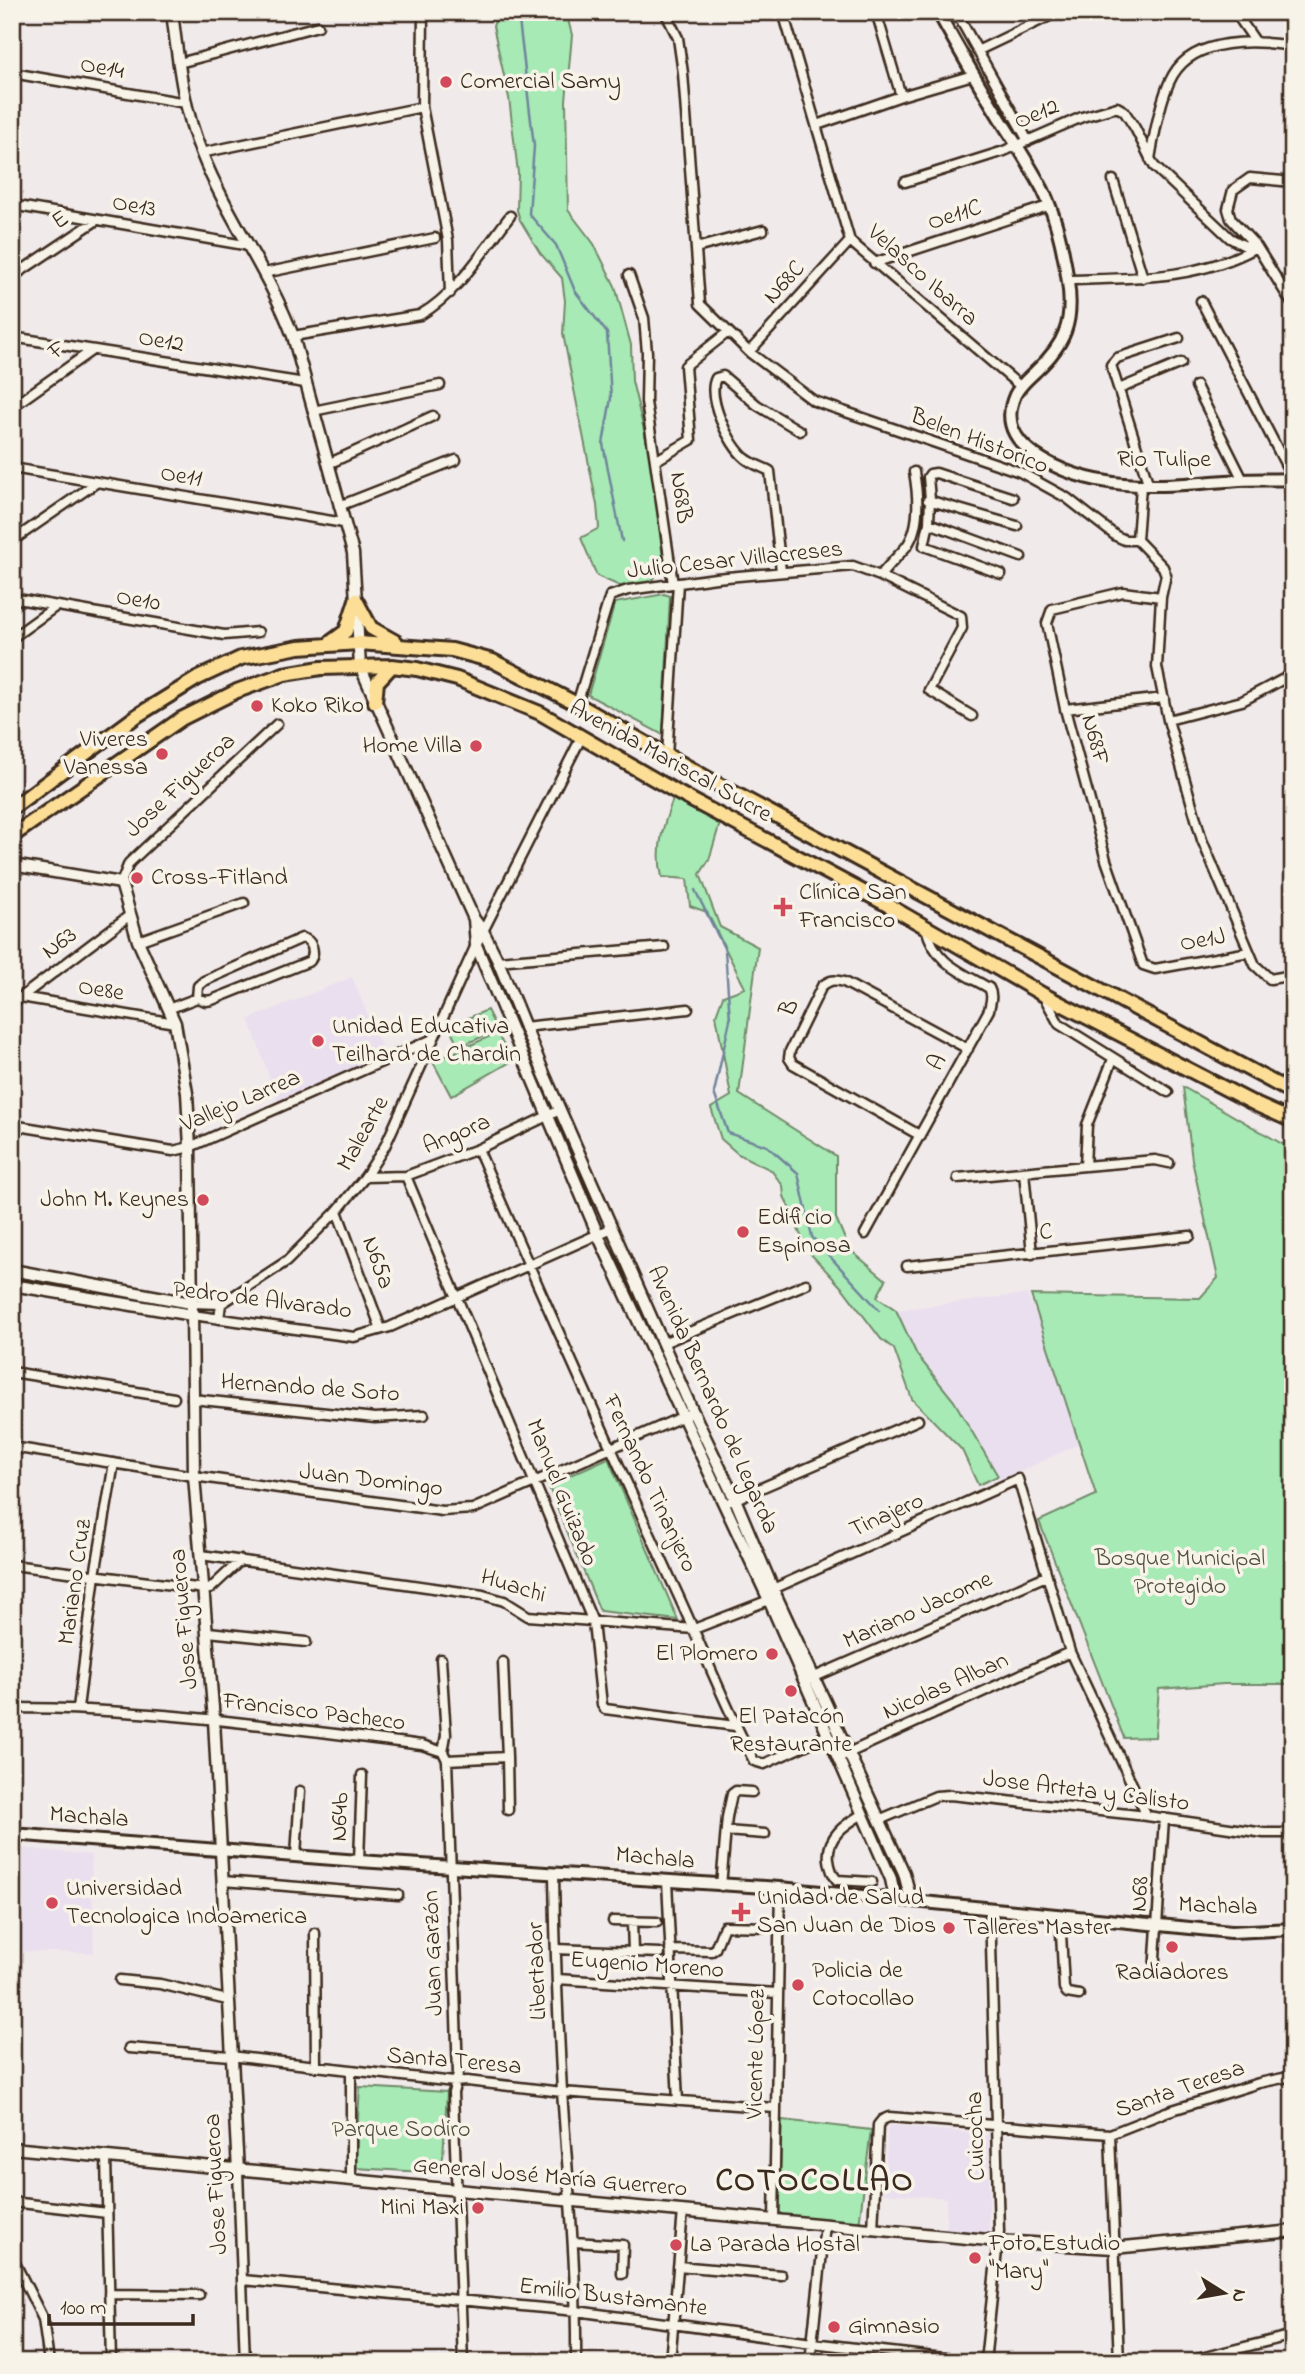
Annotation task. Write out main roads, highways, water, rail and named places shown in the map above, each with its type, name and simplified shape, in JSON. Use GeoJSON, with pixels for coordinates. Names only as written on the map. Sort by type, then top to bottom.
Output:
{"type":"FeatureCollection","features":[{"type":"Feature","properties":{"kind":"main road","name":"Rio Tulipe"},"geometry":{"type":"LineString","coordinates":[[938,12],[1043,191],[1068,280],[1068,327],[1053,352],[1020,386],[1009,415],[1014,434],[1027,449],[1061,469],[1087,477],[1145,486],[1293,479]]}},
{"type":"Feature","properties":{"kind":"main road"},"geometry":{"type":"LineString","coordinates":[[325,645],[346,631],[356,600],[374,630],[389,639],[410,646]]}},
{"type":"Feature","properties":{"kind":"main road","name":"Avenida Mariscal Sucre"},"geometry":{"type":"LineString","coordinates":[[12,808],[127,723],[198,678],[241,658],[299,647],[359,643],[452,650],[493,662],[576,704],[1272,1084],[1293,1092]]}},
{"type":"Feature","properties":{"kind":"main road"},"geometry":{"type":"LineString","coordinates":[[374,702],[377,682],[392,666]]}},
{"type":"Feature","properties":{"kind":"main road","name":"Avenida Mariscal Sucre"},"geometry":{"type":"LineString","coordinates":[[14,831],[181,719],[237,691],[284,674],[321,668],[417,668],[457,679],[529,708],[1042,994],[1293,1121]]}},
{"type":"Feature","properties":{"kind":"main road"},"geometry":{"type":"LineString","coordinates":[[41,788],[53,807]]}},
{"type":"Feature","properties":{"kind":"main road"},"geometry":{"type":"LineString","coordinates":[[1257,1105],[1293,1131]]}},
{"type":"Feature","properties":{"kind":"main road","name":"Machala"},"geometry":{"type":"LineString","coordinates":[[12,1834],[359,1861],[780,1888],[1231,1932],[1293,1929]]}},
{"type":"Feature","properties":{"kind":"waterway"},"geometry":{"type":"LineString","coordinates":[[518,12],[534,146],[529,214],[556,245],[575,291],[607,333],[611,398],[603,444],[622,541]]}},
{"type":"Feature","properties":{"kind":"waterway"},"geometry":{"type":"LineString","coordinates":[[695,890],[725,950],[730,1020],[714,1093],[728,1133],[767,1146],[798,1173],[812,1237],[879,1310]]}},
{"type":"Feature","properties":{"kind":"place","name":"Comercial Samy"},"geometry":{"type":"Point","coordinates":[446,82]}},
{"type":"Feature","properties":{"kind":"place","name":"Koko Riko"},"geometry":{"type":"Point","coordinates":[257,706]}},
{"type":"Feature","properties":{"kind":"place","name":"Home Villa"},"geometry":{"type":"Point","coordinates":[476,746]}},
{"type":"Feature","properties":{"kind":"place","name":"Viveres Vanessa"},"geometry":{"type":"Point","coordinates":[162,754]}},
{"type":"Feature","properties":{"kind":"place","name":"Cross-Fitland"},"geometry":{"type":"Point","coordinates":[137,878]}},
{"type":"Feature","properties":{"kind":"place","name":"Clínica San Francisco"},"geometry":{"type":"Point","coordinates":[783,907]}},
{"type":"Feature","properties":{"kind":"place","name":"Unidad Educativa Teilhard de Chardin"},"geometry":{"type":"Point","coordinates":[318,1041]}},
{"type":"Feature","properties":{"kind":"place","name":"John M. Keynes"},"geometry":{"type":"Point","coordinates":[203,1200]}},
{"type":"Feature","properties":{"kind":"place","name":"Edificio Espinosa"},"geometry":{"type":"Point","coordinates":[743,1232]}},
{"type":"Feature","properties":{"kind":"place","name":"El Plomero"},"geometry":{"type":"Point","coordinates":[772,1654]}},
{"type":"Feature","properties":{"kind":"place","name":"El Patacón Restaurante"},"geometry":{"type":"Point","coordinates":[791,1691]}},
{"type":"Feature","properties":{"kind":"place","name":"Universidad Tecnologica Indoamerica"},"geometry":{"type":"Point","coordinates":[52,1903]}},
{"type":"Feature","properties":{"kind":"place","name":"Unidad de Salud San Juan de Dios"},"geometry":{"type":"Point","coordinates":[741,1912]}},
{"type":"Feature","properties":{"kind":"place","name":"Talleres Master"},"geometry":{"type":"Point","coordinates":[949,1928]}},
{"type":"Feature","properties":{"kind":"place","name":"Radiadores"},"geometry":{"type":"Point","coordinates":[1172,1947]}},
{"type":"Feature","properties":{"kind":"place","name":"Policia de Cotocollao"},"geometry":{"type":"Point","coordinates":[798,1985]}},
{"type":"Feature","properties":{"kind":"place","name":"Mini Maxi"},"geometry":{"type":"Point","coordinates":[478,2208]}},
{"type":"Feature","properties":{"kind":"place","name":"La Parada Hostal"},"geometry":{"type":"Point","coordinates":[676,2245]}},
{"type":"Feature","properties":{"kind":"place","name":"Foto Estudio \"Mary\""},"geometry":{"type":"Point","coordinates":[975,2258]}},
{"type":"Feature","properties":{"kind":"place","name":"Gimnasio"},"geometry":{"type":"Point","coordinates":[834,2327]}},
{"type":"Feature","properties":{"kind":"district","name":"COTOCOLLAO"},"geometry":{"type":"Point","coordinates":[815,2182]}},
{"type":"Feature","properties":{"kind":"park label","name":"Bosque Municipal Protegido"},"geometry":{"type":"Point","coordinates":[1180,1573]}},
{"type":"Feature","properties":{"kind":"park label","name":"Parque Sodiro"},"geometry":{"type":"Point","coordinates":[401,2130]}}]}
